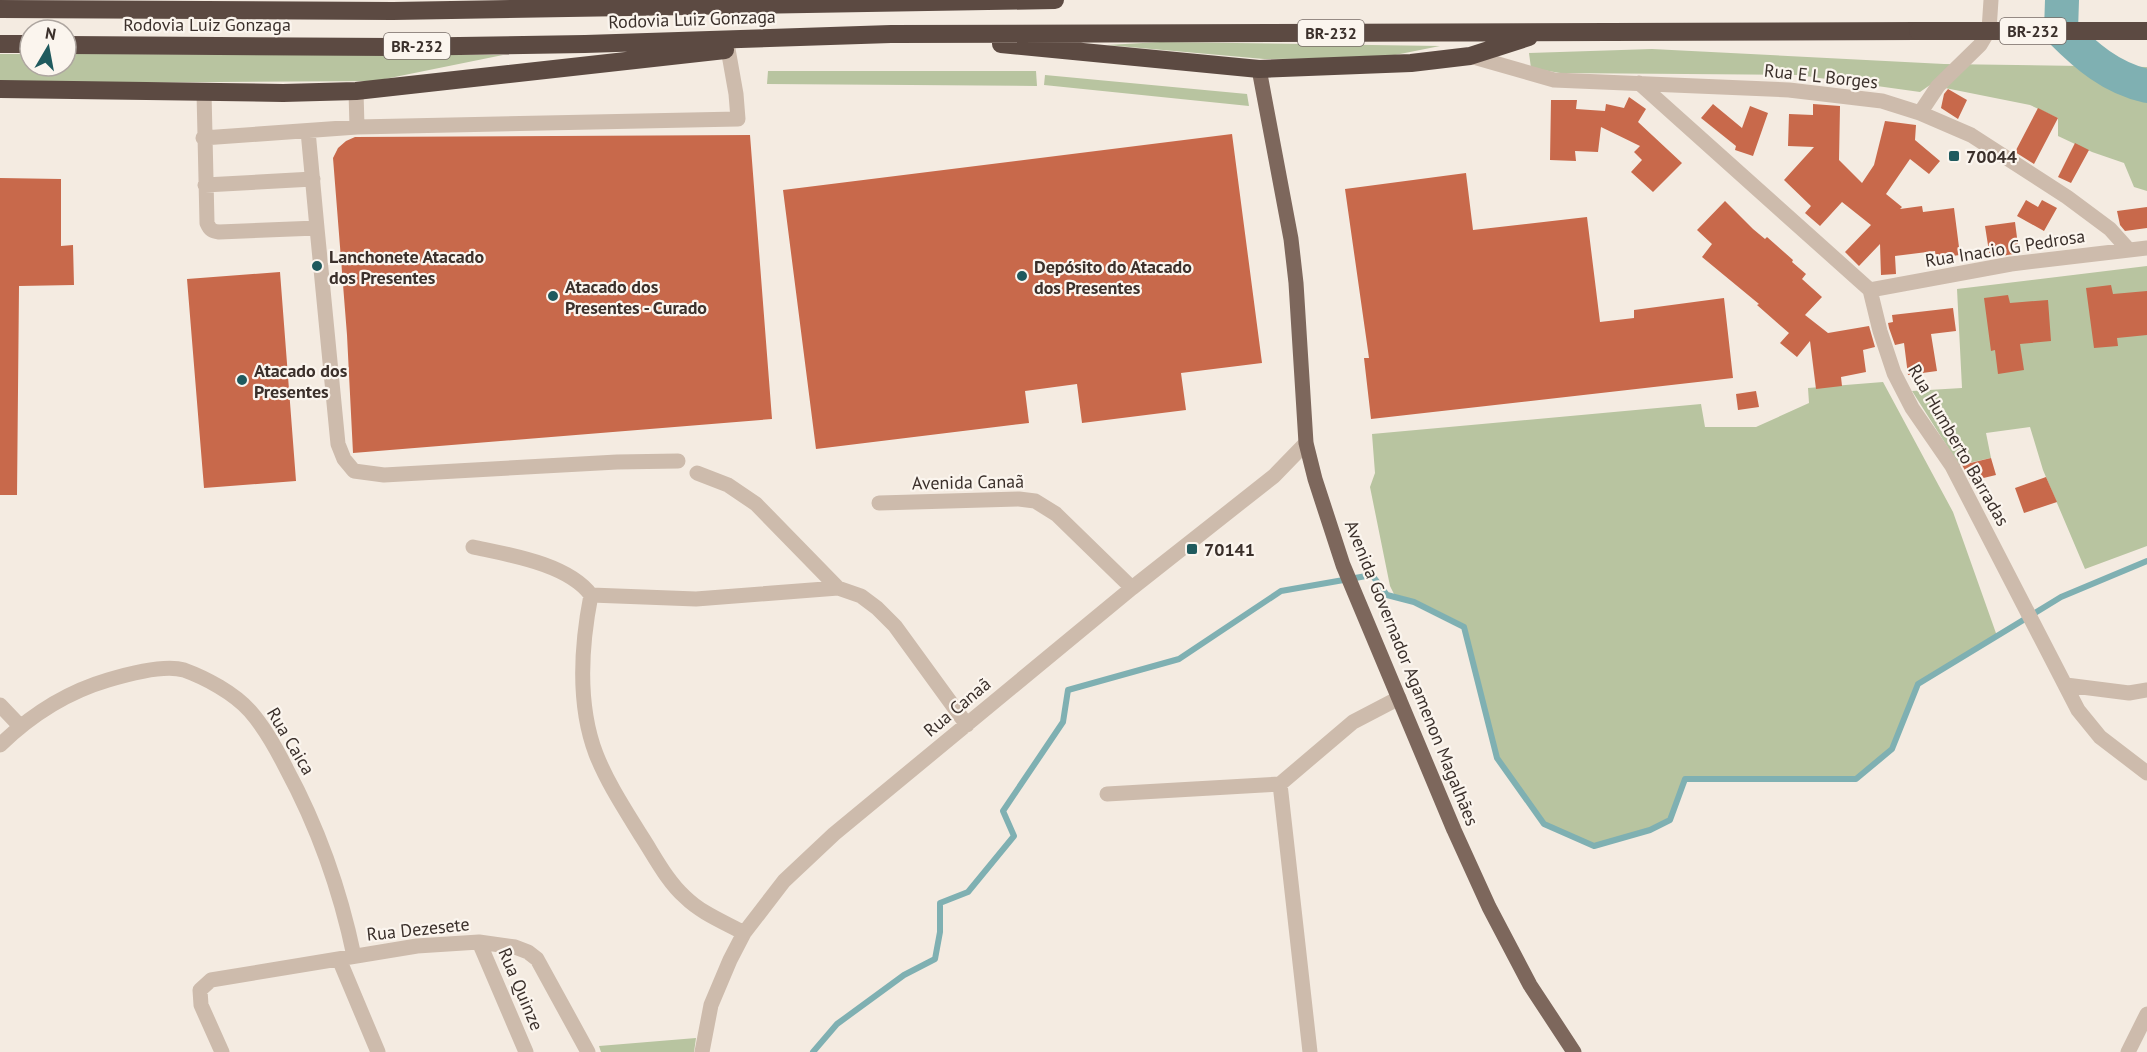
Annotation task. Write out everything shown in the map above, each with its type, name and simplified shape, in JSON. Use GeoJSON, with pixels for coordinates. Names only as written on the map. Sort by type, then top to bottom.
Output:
{"type":"FeatureCollection","features":[{"type":"Feature","properties":{"kind":"highway","name":"Rodovia Luiz Gonzaga"},"geometry":{"type":"LineString","coordinates":[[0,9],[197,5],[1055,0]]}},
{"type":"Feature","properties":{"kind":"highway"},"geometry":{"type":"LineString","coordinates":[[891,34],[1259,69],[1411,63],[1470,56],[1549,31]]}},
{"type":"Feature","properties":{"kind":"highway","name":"Rodovia Luiz Gonzaga"},"geometry":{"type":"LineString","coordinates":[[78,45],[392,47],[585,44],[891,34],[2147,31]]}},
{"type":"Feature","properties":{"kind":"highway"},"geometry":{"type":"LineString","coordinates":[[0,89],[204,92],[356,91],[728,49],[767,38]]}},
{"type":"Feature","properties":{"kind":"highway"},"geometry":{"type":"LineString","coordinates":[[0,44],[18,44]]}},
{"type":"Feature","properties":{"kind":"main road","name":"Avenida Governador Agamenon Magalhães"},"geometry":{"type":"LineString","coordinates":[[1259,69],[1291,239],[1306,443],[1315,479],[1343,565],[1454,830],[1530,985],[1574,1052]]}},
{"type":"Feature","properties":{"kind":"street"},"geometry":{"type":"LineString","coordinates":[[1920,113],[1938,86],[1980,45],[1989,30],[1991,0]]}},
{"type":"Feature","properties":{"kind":"street"},"geometry":{"type":"LineString","coordinates":[[203,138],[357,126],[738,119],[728,49]]}},
{"type":"Feature","properties":{"kind":"street","name":"Rua E L Borges"},"geometry":{"type":"LineString","coordinates":[[1470,56],[1554,80],[1789,90],[1882,101],[1920,113],[1971,135],[2023,167],[2102,223],[2128,249]]}},
{"type":"Feature","properties":{"kind":"street"},"geometry":{"type":"LineString","coordinates":[[1639,83],[1870,290]]}},
{"type":"Feature","properties":{"kind":"street"},"geometry":{"type":"LineString","coordinates":[[356,91],[357,126]]}},
{"type":"Feature","properties":{"kind":"street"},"geometry":{"type":"LineString","coordinates":[[204,92],[203,138],[207,223],[213,231],[317,228]]}},
{"type":"Feature","properties":{"kind":"street"},"geometry":{"type":"LineString","coordinates":[[308,131],[338,444],[344,459],[354,471],[384,475],[606,462],[678,461]]}},
{"type":"Feature","properties":{"kind":"street"},"geometry":{"type":"LineString","coordinates":[[205,185],[313,178]]}},
{"type":"Feature","properties":{"kind":"street","name":"Rua Inacio G Pedrosa"},"geometry":{"type":"LineString","coordinates":[[1870,290],[2011,264],[2147,248]]}},
{"type":"Feature","properties":{"kind":"street","name":"Rua Humberto Barradas"},"geometry":{"type":"LineString","coordinates":[[1870,290],[1894,373],[1912,408],[1952,466],[2078,710],[2100,737],[2147,773]]}},
{"type":"Feature","properties":{"kind":"street","name":"Rua Canaã"},"geometry":{"type":"LineString","coordinates":[[702,1052],[711,1005],[744,933],[784,881],[834,834],[1132,588],[1274,476],[1306,443]]}},
{"type":"Feature","properties":{"kind":"street"},"geometry":{"type":"LineString","coordinates":[[697,473],[728,485],[756,504],[838,588],[861,597],[877,608],[919,656],[966,725]]}},
{"type":"Feature","properties":{"kind":"street","name":"Avenida Canaã"},"geometry":{"type":"LineString","coordinates":[[879,503],[1019,499],[1035,501],[1056,514],[1132,588]]}},
{"type":"Feature","properties":{"kind":"street"},"geometry":{"type":"LineString","coordinates":[[473,547],[528,559],[576,580],[591,595],[696,599],[838,588]]}},
{"type":"Feature","properties":{"kind":"street"},"geometry":{"type":"LineString","coordinates":[[591,595],[585,628],[584,686],[585,711],[596,755],[614,791],[677,889],[697,907],[744,933]]}},
{"type":"Feature","properties":{"kind":"street","name":"Rua Caica"},"geometry":{"type":"LineString","coordinates":[[0,745],[20,726],[50,704],[93,684],[141,670],[182,669],[218,686],[249,710],[271,739],[295,785],[339,890],[346,958],[378,1052]]}},
{"type":"Feature","properties":{"kind":"street"},"geometry":{"type":"LineString","coordinates":[[2066,685],[2129,693],[2147,690]]}},
{"type":"Feature","properties":{"kind":"street"},"geometry":{"type":"LineString","coordinates":[[1107,794],[1280,784],[1353,722],[1399,698]]}},
{"type":"Feature","properties":{"kind":"street"},"geometry":{"type":"LineString","coordinates":[[0,705],[20,726]]}},
{"type":"Feature","properties":{"kind":"street"},"geometry":{"type":"LineString","coordinates":[[1280,784],[1310,1052]]}},
{"type":"Feature","properties":{"kind":"street","name":"Rua Dezesete"},"geometry":{"type":"LineString","coordinates":[[222,1052],[201,1005],[201,990],[211,980],[417,945],[479,942],[515,947],[528,952],[537,959],[588,1052]]}},
{"type":"Feature","properties":{"kind":"street","name":"Rua Quinze"},"geometry":{"type":"LineString","coordinates":[[479,942],[526,1052]]}},
{"type":"Feature","properties":{"kind":"street"},"geometry":{"type":"LineString","coordinates":[[2128,1052],[2147,1014]]}},
{"type":"Feature","properties":{"kind":"green space"},"geometry":{"type":"Polygon","coordinates":[[[1161,42],[1440,46],[1380,58],[1264,59],[1107,45],[1161,42]]]}},
{"type":"Feature","properties":{"kind":"green space"},"geometry":{"type":"Polygon","coordinates":[[[1652,49],[1944,64],[2147,67],[2147,191],[2134,187],[2124,163],[2092,152],[2058,136],[2058,118],[2030,105],[1930,85],[1920,92],[1798,75],[1560,73],[1531,68],[1529,53],[1652,49]]]}},
{"type":"Feature","properties":{"kind":"green space"},"geometry":{"type":"Polygon","coordinates":[[[0,54],[18,54],[18,78],[78,78],[78,54],[503,55],[375,81],[0,82],[0,54]]]}},
{"type":"Feature","properties":{"kind":"green space"},"geometry":{"type":"Polygon","coordinates":[[[768,71],[1036,71],[1037,86],[767,84],[768,71]]]}},
{"type":"Feature","properties":{"kind":"green space"},"geometry":{"type":"Polygon","coordinates":[[[1045,75],[1247,94],[1249,106],[1044,85],[1045,75]]]}},
{"type":"Feature","properties":{"kind":"green space"},"geometry":{"type":"Polygon","coordinates":[[[2147,266],[2147,546],[2085,569],[2043,470],[2030,427],[1986,433],[1991,458],[1959,465],[1912,391],[1962,388],[1957,289],[2147,266]]]}},
{"type":"Feature","properties":{"kind":"green space"},"geometry":{"type":"Polygon","coordinates":[[[1883,382],[1953,512],[1997,636],[1918,684],[1892,749],[1856,779],[1685,779],[1670,820],[1650,830],[1594,846],[1544,824],[1497,758],[1464,627],[1414,602],[1396,598],[1390,586],[1370,487],[1375,473],[1372,434],[1701,404],[1705,427],[1756,427],[1809,403],[1808,388],[1883,382]]]}},
{"type":"Feature","properties":{"kind":"green space"},"geometry":{"type":"Polygon","coordinates":[[[696,1038],[694,1052],[601,1052],[599,1046],[696,1038]]]}},
{"type":"Feature","properties":{"kind":"building"},"geometry":{"type":"Polygon","coordinates":[[[1948,89],[1967,100],[1958,119],[1941,108],[1944,94],[1948,89]]]}},
{"type":"Feature","properties":{"kind":"building"},"geometry":{"type":"Polygon","coordinates":[[[1629,97],[1646,109],[1638,122],[1682,163],[1653,192],[1631,172],[1642,160],[1634,152],[1640,146],[1601,127],[1598,152],[1575,151],[1576,161],[1550,160],[1551,100],[1577,100],[1576,109],[1605,111],[1606,104],[1624,108],[1629,97]]]}},
{"type":"Feature","properties":{"kind":"building"},"geometry":{"type":"Polygon","coordinates":[[[1713,104],[1742,128],[1750,106],[1768,113],[1753,156],[1735,150],[1736,146],[1701,118],[1713,104]]]}},
{"type":"Feature","properties":{"kind":"building"},"geometry":{"type":"Polygon","coordinates":[[[1813,104],[1840,106],[1839,160],[1862,183],[1874,165],[1885,121],[1916,125],[1915,140],[1940,161],[1929,174],[1910,159],[1886,194],[1902,207],[1900,209],[1922,206],[1923,212],[1954,208],[1960,255],[1936,258],[1935,251],[1895,256],[1896,274],[1881,275],[1880,244],[1859,266],[1845,252],[1871,225],[1842,202],[1820,226],[1805,213],[1811,206],[1784,180],[1814,147],[1788,146],[1789,114],[1813,115],[1813,104]]]}},
{"type":"Feature","properties":{"kind":"building"},"geometry":{"type":"Polygon","coordinates":[[[2038,108],[2058,118],[2034,164],[2015,152],[2038,108]]]}},
{"type":"Feature","properties":{"kind":"building","name":"Depósito do Atacado dos Presentes"},"geometry":{"type":"Polygon","coordinates":[[[1232,134],[1262,363],[1181,373],[1186,410],[1082,423],[1077,384],[1025,391],[1029,423],[816,449],[783,190],[1232,134]]]}},
{"type":"Feature","properties":{"kind":"building","name":"Atacado dos Presentes - Curado"},"geometry":{"type":"Polygon","coordinates":[[[750,135],[772,419],[353,453],[347,335],[333,158],[338,148],[346,141],[355,137],[750,135]]]}},
{"type":"Feature","properties":{"kind":"building"},"geometry":{"type":"Polygon","coordinates":[[[2075,143],[2089,150],[2071,183],[2058,177],[2075,143]]]}},
{"type":"Feature","properties":{"kind":"building"},"geometry":{"type":"Polygon","coordinates":[[[1466,173],[1473,230],[1587,217],[1600,322],[1634,318],[1634,310],[1724,298],[1733,378],[1371,419],[1364,358],[1369,358],[1345,189],[1466,173]]]}},
{"type":"Feature","properties":{"kind":"building"},"geometry":{"type":"Polygon","coordinates":[[[0,178],[61,179],[61,246],[73,245],[74,285],[19,286],[17,495],[0,495],[0,178]]]}},
{"type":"Feature","properties":{"kind":"building"},"geometry":{"type":"Polygon","coordinates":[[[2026,200],[2038,207],[2042,200],[2057,208],[2044,231],[2017,216],[2026,200]]]}},
{"type":"Feature","properties":{"kind":"building"},"geometry":{"type":"Polygon","coordinates":[[[1725,201],[1753,229],[1765,239],[1767,237],[1806,274],[1802,279],[1822,297],[1805,315],[1828,333],[1869,326],[1875,347],[1863,350],[1866,372],[1841,377],[1842,386],[1816,389],[1810,341],[1797,357],[1780,343],[1789,333],[1757,305],[1759,304],[1702,257],[1712,244],[1697,230],[1725,201]]]}},
{"type":"Feature","properties":{"kind":"building"},"geometry":{"type":"Polygon","coordinates":[[[2147,207],[2147,228],[2125,231],[2120,225],[2117,211],[2147,207]]]}},
{"type":"Feature","properties":{"kind":"building"},"geometry":{"type":"Polygon","coordinates":[[[2015,222],[2019,253],[1990,258],[1985,226],[2015,222]]]}},
{"type":"Feature","properties":{"kind":"building","name":"Atacado dos Presentes"},"geometry":{"type":"Polygon","coordinates":[[[280,272],[296,481],[204,488],[187,279],[280,272]]]}},
{"type":"Feature","properties":{"kind":"building"},"geometry":{"type":"Polygon","coordinates":[[[2111,285],[2113,294],[2147,291],[2147,335],[2117,338],[2118,346],[2094,348],[2086,288],[2111,285]]]}},
{"type":"Feature","properties":{"kind":"building"},"geometry":{"type":"Polygon","coordinates":[[[2008,295],[2010,303],[2048,300],[2051,341],[2020,344],[2024,370],[1998,374],[1995,350],[1991,351],[1984,298],[2008,295]]]}},
{"type":"Feature","properties":{"kind":"building"},"geometry":{"type":"Polygon","coordinates":[[[1953,308],[1956,331],[1931,334],[1937,371],[1908,375],[1904,343],[1895,345],[1889,328],[1888,323],[1893,322],[1892,315],[1953,308]]]}},
{"type":"Feature","properties":{"kind":"building"},"geometry":{"type":"Polygon","coordinates":[[[1756,391],[1759,407],[1738,410],[1736,394],[1756,391]]]}},
{"type":"Feature","properties":{"kind":"building"},"geometry":{"type":"Polygon","coordinates":[[[1991,458],[1996,475],[1971,481],[1962,465],[1991,458]]]}},
{"type":"Feature","properties":{"kind":"building"},"geometry":{"type":"Polygon","coordinates":[[[2046,477],[2057,502],[2024,513],[2015,488],[2046,477]]]}},
{"type":"Feature","properties":{"kind":"waterway"},"geometry":{"type":"LineString","coordinates":[[2062,0],[2061,31],[2100,65],[2122,78],[2147,86]]}},
{"type":"Feature","properties":{"kind":"waterway"},"geometry":{"type":"LineString","coordinates":[[813,1052],[837,1024],[904,975],[935,959],[940,932],[940,903],[968,892],[1014,836],[1003,811],[1063,722],[1068,690],[1179,659],[1281,591],[1372,575],[1387,595],[1414,602],[1464,627],[1497,758],[1544,824],[1594,846],[1650,830],[1670,820],[1685,779],[1856,779],[1892,749],[1918,684],[2061,597],[2147,561]]}},
{"type":"Feature","properties":{"kind":"place","name":"70044"},"geometry":{"type":"Point","coordinates":[1954,156]}},
{"type":"Feature","properties":{"kind":"place","name":"Lanchonete Atacado dos Presentes"},"geometry":{"type":"Point","coordinates":[317,266]}},
{"type":"Feature","properties":{"kind":"place","name":"Depósito do Atacado dos Presentes"},"geometry":{"type":"Point","coordinates":[1022,276]}},
{"type":"Feature","properties":{"kind":"place","name":"Atacado dos Presentes - Curado"},"geometry":{"type":"Point","coordinates":[553,296]}},
{"type":"Feature","properties":{"kind":"place","name":"Atacado dos Presentes"},"geometry":{"type":"Point","coordinates":[242,380]}},
{"type":"Feature","properties":{"kind":"place","name":"70141"},"geometry":{"type":"Point","coordinates":[1192,549]}}]}
